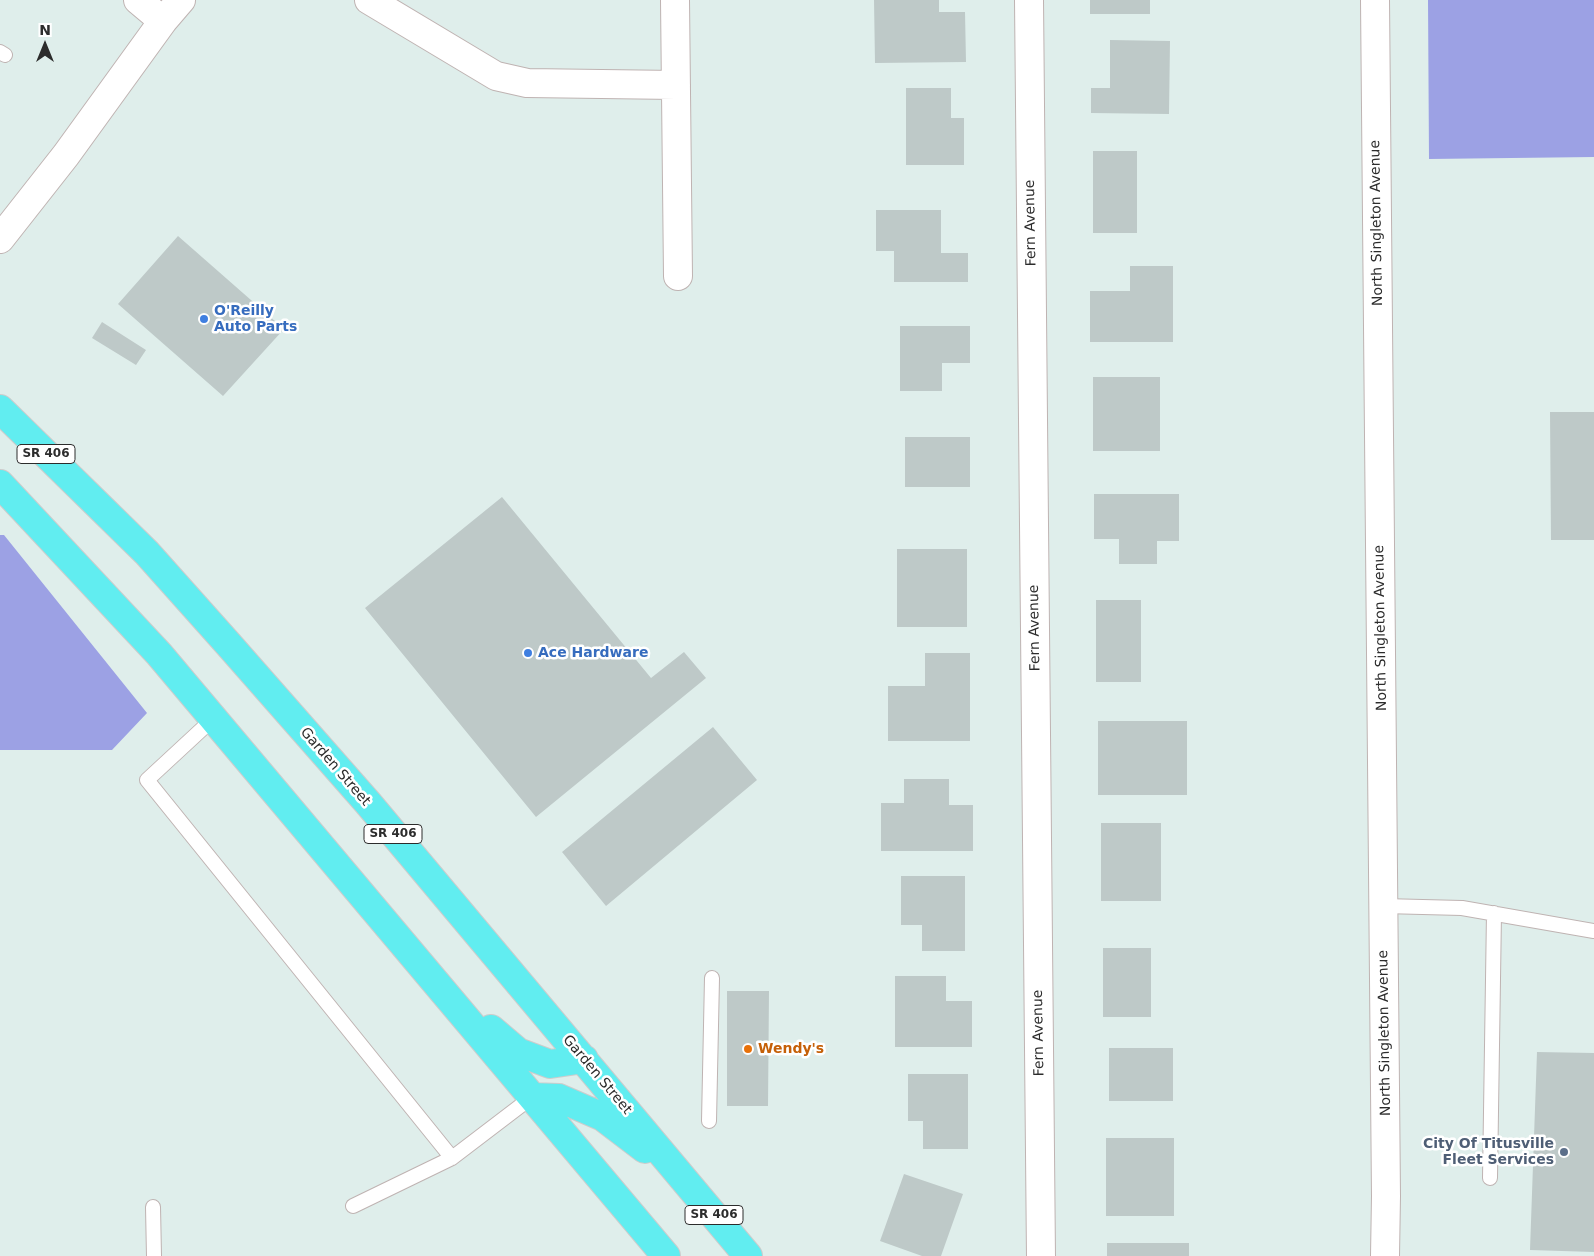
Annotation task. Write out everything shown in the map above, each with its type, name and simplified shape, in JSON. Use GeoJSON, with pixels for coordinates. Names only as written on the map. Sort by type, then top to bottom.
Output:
{"type":"FeatureCollection","features":[{"type":"Feature","properties":{"kind":"main road","name":"Garden Street"},"geometry":{"type":"LineString","coordinates":[[0,409],[147,553],[368,803],[748,1256]]}},
{"type":"Feature","properties":{"kind":"main road"},"geometry":{"type":"LineString","coordinates":[[0,484],[159,654],[666,1256]]}},
{"type":"Feature","properties":{"kind":"main road"},"geometry":{"type":"LineString","coordinates":[[435,982],[518,1052],[550,1064],[584,1059]]}},
{"type":"Feature","properties":{"kind":"main road"},"geometry":{"type":"LineString","coordinates":[[532,1097],[559,1098],[603,1117],[684,1178]]}},
{"type":"Feature","properties":{"kind":"street"},"geometry":{"type":"LineString","coordinates":[[138,0],[163,21]]}},
{"type":"Feature","properties":{"kind":"street"},"geometry":{"type":"LineString","coordinates":[[0,239],[66,155],[163,21],[181,0]]}},
{"type":"Feature","properties":{"kind":"street"},"geometry":{"type":"LineString","coordinates":[[369,0],[496,76],[527,83],[676,85]]}},
{"type":"Feature","properties":{"kind":"street"},"geometry":{"type":"LineString","coordinates":[[675,0],[678,276]]}},
{"type":"Feature","properties":{"kind":"street","name":"Fern Avenue"},"geometry":{"type":"LineString","coordinates":[[1029,0],[1041,1256]]}},
{"type":"Feature","properties":{"kind":"street","name":"North Singleton Avenue"},"geometry":{"type":"LineString","coordinates":[[1375,0],[1385,1256]]}},
{"type":"Feature","properties":{"kind":"lane"},"geometry":{"type":"LineString","coordinates":[[214,718],[147,780],[452,1158]]}},
{"type":"Feature","properties":{"kind":"lane"},"geometry":{"type":"LineString","coordinates":[[1383,906],[1462,908],[1594,931]]}},
{"type":"Feature","properties":{"kind":"lane"},"geometry":{"type":"LineString","coordinates":[[1490,1178],[1494,913]]}},
{"type":"Feature","properties":{"kind":"lane"},"geometry":{"type":"LineString","coordinates":[[709,1121],[712,978]]}},
{"type":"Feature","properties":{"kind":"lane"},"geometry":{"type":"LineString","coordinates":[[353,1206],[452,1158],[532,1097]]}},
{"type":"Feature","properties":{"kind":"lane"},"geometry":{"type":"LineString","coordinates":[[153,1207],[154,1256]]}},
{"type":"Feature","properties":{"kind":"shaded area"},"geometry":{"type":"Polygon","coordinates":[[[1428,0],[1594,0],[1594,157],[1429,159],[1428,0]]]}},
{"type":"Feature","properties":{"kind":"shaded area"},"geometry":{"type":"Polygon","coordinates":[[[0,535],[4,535],[147,713],[112,750],[0,750],[0,535]]]}},
{"type":"Feature","properties":{"kind":"building"},"geometry":{"type":"Polygon","coordinates":[[[874,0],[939,0],[939,12],[965,12],[966,62],[875,63],[874,0]]]}},
{"type":"Feature","properties":{"kind":"building"},"geometry":{"type":"Polygon","coordinates":[[[1090,0],[1150,0],[1150,14],[1090,14],[1090,0]]]}},
{"type":"Feature","properties":{"kind":"building"},"geometry":{"type":"Polygon","coordinates":[[[1110,40],[1170,41],[1169,114],[1091,113],[1091,88],[1110,88],[1110,40]]]}},
{"type":"Feature","properties":{"kind":"building"},"geometry":{"type":"Polygon","coordinates":[[[906,88],[951,88],[951,118],[964,118],[964,165],[906,165],[906,88]]]}},
{"type":"Feature","properties":{"kind":"building"},"geometry":{"type":"Polygon","coordinates":[[[1093,151],[1137,151],[1137,233],[1093,233],[1093,151]]]}},
{"type":"Feature","properties":{"kind":"building"},"geometry":{"type":"Polygon","coordinates":[[[876,210],[941,210],[941,253],[968,253],[968,282],[894,282],[894,251],[876,251],[876,210]]]}},
{"type":"Feature","properties":{"kind":"building"},"geometry":{"type":"Polygon","coordinates":[[[178,236],[284,329],[223,396],[118,304],[178,236]]]}},
{"type":"Feature","properties":{"kind":"building"},"geometry":{"type":"Polygon","coordinates":[[[1130,266],[1173,266],[1173,342],[1090,342],[1090,291],[1130,291],[1130,266]]]}},
{"type":"Feature","properties":{"kind":"building"},"geometry":{"type":"Polygon","coordinates":[[[102,322],[146,350],[136,365],[92,338],[102,322]]]}},
{"type":"Feature","properties":{"kind":"building"},"geometry":{"type":"Polygon","coordinates":[[[900,326],[970,326],[970,363],[942,363],[942,391],[900,391],[900,326]]]}},
{"type":"Feature","properties":{"kind":"building"},"geometry":{"type":"Polygon","coordinates":[[[1093,377],[1160,377],[1160,451],[1093,451],[1093,377]]]}},
{"type":"Feature","properties":{"kind":"building"},"geometry":{"type":"Polygon","coordinates":[[[1550,412],[1594,412],[1594,540],[1551,540],[1550,412]]]}},
{"type":"Feature","properties":{"kind":"building"},"geometry":{"type":"Polygon","coordinates":[[[905,437],[970,437],[970,487],[905,487],[905,437]]]}},
{"type":"Feature","properties":{"kind":"building"},"geometry":{"type":"Polygon","coordinates":[[[1094,494],[1179,494],[1179,541],[1157,541],[1157,564],[1119,564],[1119,539],[1094,539],[1094,494]]]}},
{"type":"Feature","properties":{"kind":"building"},"geometry":{"type":"Polygon","coordinates":[[[502,497],[651,678],[684,652],[706,678],[536,817],[365,608],[502,497]]]}},
{"type":"Feature","properties":{"kind":"building"},"geometry":{"type":"Polygon","coordinates":[[[897,549],[967,549],[967,627],[897,627],[897,549]]]}},
{"type":"Feature","properties":{"kind":"building"},"geometry":{"type":"Polygon","coordinates":[[[1096,600],[1141,600],[1141,682],[1096,682],[1096,600]]]}},
{"type":"Feature","properties":{"kind":"building"},"geometry":{"type":"Polygon","coordinates":[[[925,653],[970,653],[970,741],[888,741],[888,686],[925,686],[925,653]]]}},
{"type":"Feature","properties":{"kind":"building"},"geometry":{"type":"Polygon","coordinates":[[[1098,721],[1187,721],[1187,795],[1098,795],[1098,721]]]}},
{"type":"Feature","properties":{"kind":"building"},"geometry":{"type":"Polygon","coordinates":[[[713,727],[757,780],[606,906],[562,852],[713,727]]]}},
{"type":"Feature","properties":{"kind":"building"},"geometry":{"type":"Polygon","coordinates":[[[904,779],[949,779],[949,805],[973,805],[973,851],[881,851],[881,803],[904,803],[904,779]]]}},
{"type":"Feature","properties":{"kind":"building"},"geometry":{"type":"Polygon","coordinates":[[[1101,823],[1161,823],[1161,901],[1101,901],[1101,823]]]}},
{"type":"Feature","properties":{"kind":"building"},"geometry":{"type":"Polygon","coordinates":[[[901,876],[965,876],[965,951],[922,951],[922,925],[901,925],[901,876]]]}},
{"type":"Feature","properties":{"kind":"building"},"geometry":{"type":"Polygon","coordinates":[[[1103,948],[1151,948],[1151,1017],[1103,1017],[1103,948]]]}},
{"type":"Feature","properties":{"kind":"building"},"geometry":{"type":"Polygon","coordinates":[[[895,976],[946,976],[946,1001],[972,1001],[972,1047],[895,1047],[895,976]]]}},
{"type":"Feature","properties":{"kind":"building","name":"Wendy's"},"geometry":{"type":"Polygon","coordinates":[[[727,991],[769,991],[768,1106],[727,1106],[727,991]]]}},
{"type":"Feature","properties":{"kind":"building"},"geometry":{"type":"Polygon","coordinates":[[[1109,1048],[1173,1048],[1173,1101],[1109,1101],[1109,1048]]]}},
{"type":"Feature","properties":{"kind":"building","name":"City Of Titusville Fleet Services"},"geometry":{"type":"Polygon","coordinates":[[[1537,1052],[1594,1053],[1594,1252],[1530,1250],[1537,1052]]]}},
{"type":"Feature","properties":{"kind":"building"},"geometry":{"type":"Polygon","coordinates":[[[908,1074],[968,1074],[968,1149],[923,1149],[923,1121],[908,1121],[908,1074]]]}},
{"type":"Feature","properties":{"kind":"building"},"geometry":{"type":"Polygon","coordinates":[[[1106,1138],[1174,1138],[1174,1216],[1106,1216],[1106,1138]]]}},
{"type":"Feature","properties":{"kind":"building"},"geometry":{"type":"Polygon","coordinates":[[[904,1174],[963,1194],[941,1256],[922,1256],[880,1241],[904,1174]]]}},
{"type":"Feature","properties":{"kind":"building"},"geometry":{"type":"Polygon","coordinates":[[[1107,1243],[1189,1243],[1189,1256],[1107,1256],[1107,1243]]]}},
{"type":"Feature","properties":{"kind":"place","name":"O'Reilly Auto Parts"},"geometry":{"type":"Point","coordinates":[204,319]}},
{"type":"Feature","properties":{"kind":"place","name":"Ace Hardware"},"geometry":{"type":"Point","coordinates":[528,653]}},
{"type":"Feature","properties":{"kind":"place","name":"Wendy's"},"geometry":{"type":"Point","coordinates":[748,1049]}},
{"type":"Feature","properties":{"kind":"place","name":"City Of Titusville Fleet Services"},"geometry":{"type":"Point","coordinates":[1564,1152]}}]}
